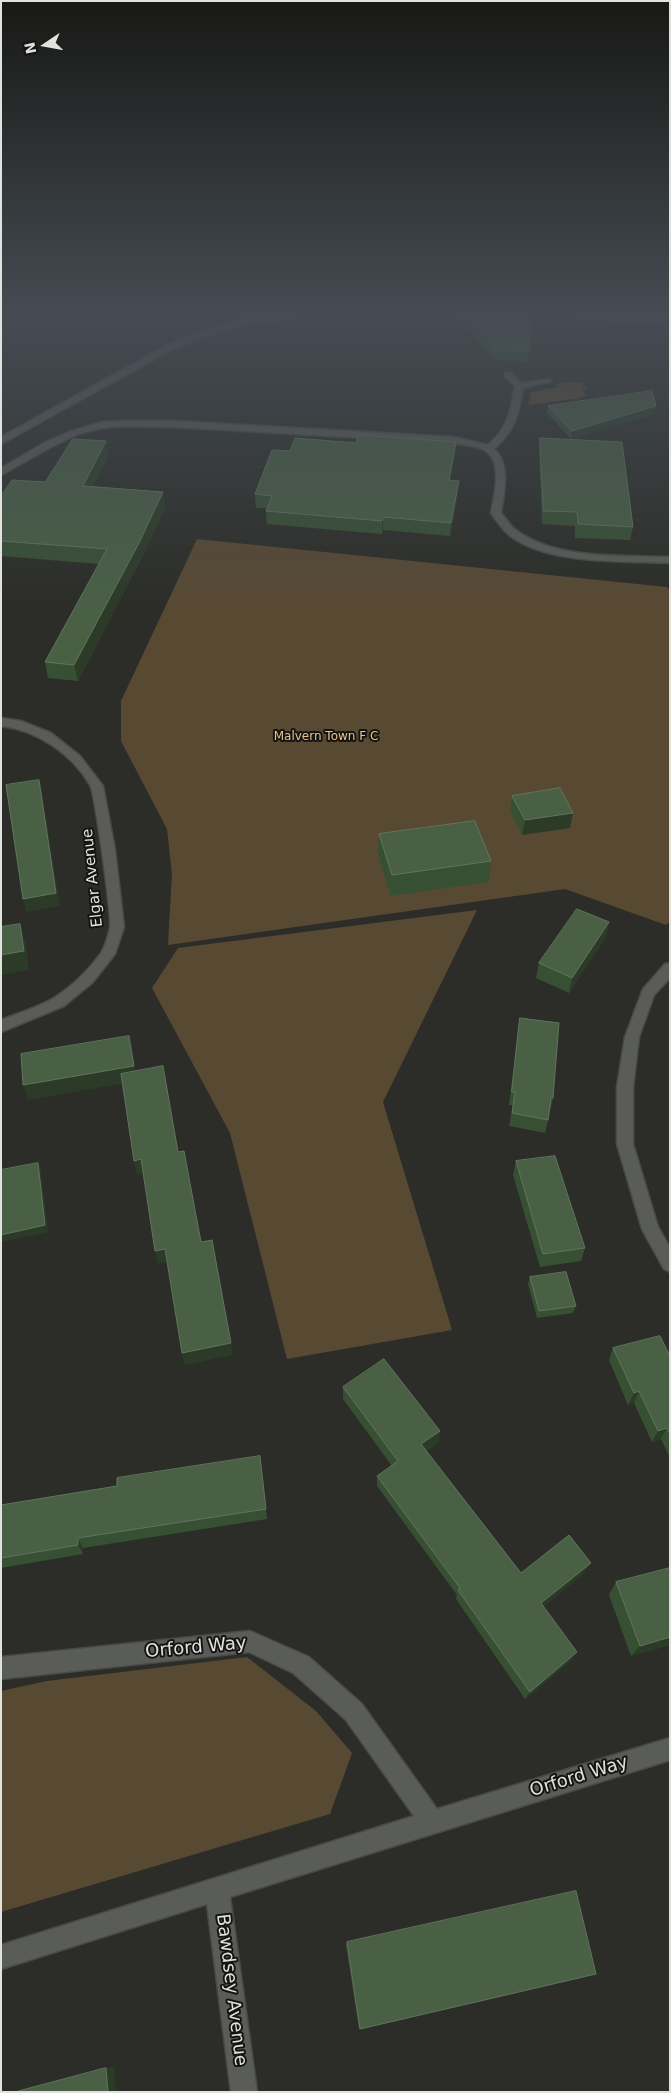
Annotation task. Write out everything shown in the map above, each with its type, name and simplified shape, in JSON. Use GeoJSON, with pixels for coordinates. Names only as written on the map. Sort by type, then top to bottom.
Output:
{"type":"FeatureCollection","features":[{"type":"Feature","properties":{"kind":"street"},"geometry":{"type":"LineString","coordinates":[[1,441],[51,414]]}},
{"type":"Feature","properties":{"kind":"street"},"geometry":{"type":"LineString","coordinates":[[489,448],[506,434],[511,427],[514,414]]}},
{"type":"Feature","properties":{"kind":"street"},"geometry":{"type":"LineString","coordinates":[[1,472],[56,440],[102,425],[134,423],[443,439],[489,448],[498,460],[501,485],[496,513],[512,532],[542,548],[582,556],[670,560]]}},
{"type":"Feature","properties":{"kind":"street","name":"Elgar Avenue"},"geometry":{"type":"LineString","coordinates":[[1,722],[17,724],[47,736],[76,759],[97,786],[108,850],[117,927],[108,954],[88,978],[59,1002],[1,1026]]}},
{"type":"Feature","properties":{"kind":"street"},"geometry":{"type":"LineString","coordinates":[[670,968],[648,993],[632,1037],[625,1087],[625,1144],[650,1229],[670,1264]]}},
{"type":"Feature","properties":{"kind":"street","name":"Orford Way"},"geometry":{"type":"LineString","coordinates":[[1,1668],[250,1641],[301,1665],[354,1712],[432,1822]]}},
{"type":"Feature","properties":{"kind":"street","name":"Orford Way"},"geometry":{"type":"LineString","coordinates":[[1,1957],[217,1888],[286,1869],[670,1749]]}},
{"type":"Feature","properties":{"kind":"street","name":"Bawdsey Avenue"},"geometry":{"type":"LineString","coordinates":[[217,1888],[244,2092]]}},
{"type":"Feature","properties":{"kind":"green space","name":"Malvern Town F C"},"geometry":{"type":"Polygon","coordinates":[[[197,539],[667,587],[670,591],[670,922],[666,925],[565,889],[168,945],[172,874],[167,829],[121,741],[121,701],[197,539]]]}},
{"type":"Feature","properties":{"kind":"green space"},"geometry":{"type":"Polygon","coordinates":[[[477,910],[383,1102],[452,1330],[287,1359],[230,1133],[152,988],[178,948],[477,910]]]}},
{"type":"Feature","properties":{"kind":"green space"},"geometry":{"type":"Polygon","coordinates":[[[247,1657],[316,1711],[352,1753],[330,1814],[1,1912],[1,1691],[47,1681],[247,1657]]]}},
{"type":"Feature","properties":{"kind":"building"},"geometry":{"type":"Polygon","coordinates":[[[555,414],[630,414],[572,431],[555,414]]]}},
{"type":"Feature","properties":{"kind":"building"},"geometry":{"type":"Polygon","coordinates":[[[358,435],[456,442],[449,480],[459,481],[451,523],[383,517],[382,521],[266,511],[272,496],[255,494],[272,450],[290,451],[295,438],[356,443],[358,435]]]}},
{"type":"Feature","properties":{"kind":"building"},"geometry":{"type":"Polygon","coordinates":[[[540,438],[622,442],[633,527],[578,524],[577,512],[544,511],[540,438]]]}},
{"type":"Feature","properties":{"kind":"building"},"geometry":{"type":"Polygon","coordinates":[[[73,439],[106,441],[83,486],[163,492],[139,543],[74,665],[45,662],[107,549],[1,541],[1,496],[12,480],[45,482],[73,439]]]}},
{"type":"Feature","properties":{"kind":"building"},"geometry":{"type":"Polygon","coordinates":[[[39,780],[56,893],[23,899],[6,785],[39,780]]]}},
{"type":"Feature","properties":{"kind":"building"},"geometry":{"type":"Polygon","coordinates":[[[560,788],[573,813],[525,820],[512,796],[560,788]]]}},
{"type":"Feature","properties":{"kind":"building"},"geometry":{"type":"Polygon","coordinates":[[[475,821],[491,861],[392,875],[379,834],[475,821]]]}},
{"type":"Feature","properties":{"kind":"building"},"geometry":{"type":"Polygon","coordinates":[[[577,909],[609,922],[572,978],[539,963],[577,909]]]}},
{"type":"Feature","properties":{"kind":"building"},"geometry":{"type":"Polygon","coordinates":[[[20,924],[24,951],[1,955],[1,927],[20,924]]]}},
{"type":"Feature","properties":{"kind":"building"},"geometry":{"type":"Polygon","coordinates":[[[520,1018],[559,1023],[553,1098],[551,1097],[548,1120],[512,1113],[515,1092],[512,1092],[520,1018]]]}},
{"type":"Feature","properties":{"kind":"building"},"geometry":{"type":"Polygon","coordinates":[[[129,1036],[134,1066],[23,1085],[21,1054],[129,1036]]]}},
{"type":"Feature","properties":{"kind":"building"},"geometry":{"type":"Polygon","coordinates":[[[163,1066],[178,1152],[184,1151],[201,1242],[212,1240],[231,1343],[182,1353],[165,1249],[155,1251],[141,1159],[134,1161],[121,1074],[163,1066]]]}},
{"type":"Feature","properties":{"kind":"building"},"geometry":{"type":"Polygon","coordinates":[[[555,1156],[585,1248],[543,1254],[516,1161],[555,1156]]]}},
{"type":"Feature","properties":{"kind":"building"},"geometry":{"type":"Polygon","coordinates":[[[38,1163],[45,1225],[1,1235],[1,1170],[38,1163]]]}},
{"type":"Feature","properties":{"kind":"building"},"geometry":{"type":"Polygon","coordinates":[[[566,1272],[576,1306],[539,1311],[530,1277],[566,1272]]]}},
{"type":"Feature","properties":{"kind":"building"},"geometry":{"type":"Polygon","coordinates":[[[660,1336],[670,1356],[670,1434],[667,1428],[658,1431],[639,1391],[634,1393],[613,1348],[660,1336]]]}},
{"type":"Feature","properties":{"kind":"building"},"geometry":{"type":"Polygon","coordinates":[[[384,1359],[440,1431],[421,1444],[521,1573],[569,1535],[591,1563],[541,1603],[577,1652],[530,1692],[458,1590],[460,1588],[377,1476],[398,1461],[343,1387],[384,1359]]]}},
{"type":"Feature","properties":{"kind":"building"},"geometry":{"type":"Polygon","coordinates":[[[260,1456],[266,1509],[78,1538],[78,1545],[1,1558],[1,1505],[117,1486],[117,1478],[260,1456]]]}},
{"type":"Feature","properties":{"kind":"building"},"geometry":{"type":"Polygon","coordinates":[[[670,1568],[670,1637],[640,1646],[616,1582],[670,1568]]]}},
{"type":"Feature","properties":{"kind":"building"},"geometry":{"type":"Polygon","coordinates":[[[576,1891],[596,1974],[360,2029],[347,1942],[576,1891]]]}},
{"type":"Feature","properties":{"kind":"building"},"geometry":{"type":"Polygon","coordinates":[[[106,2068],[108,2092],[15,2092],[106,2068]]]}}]}
